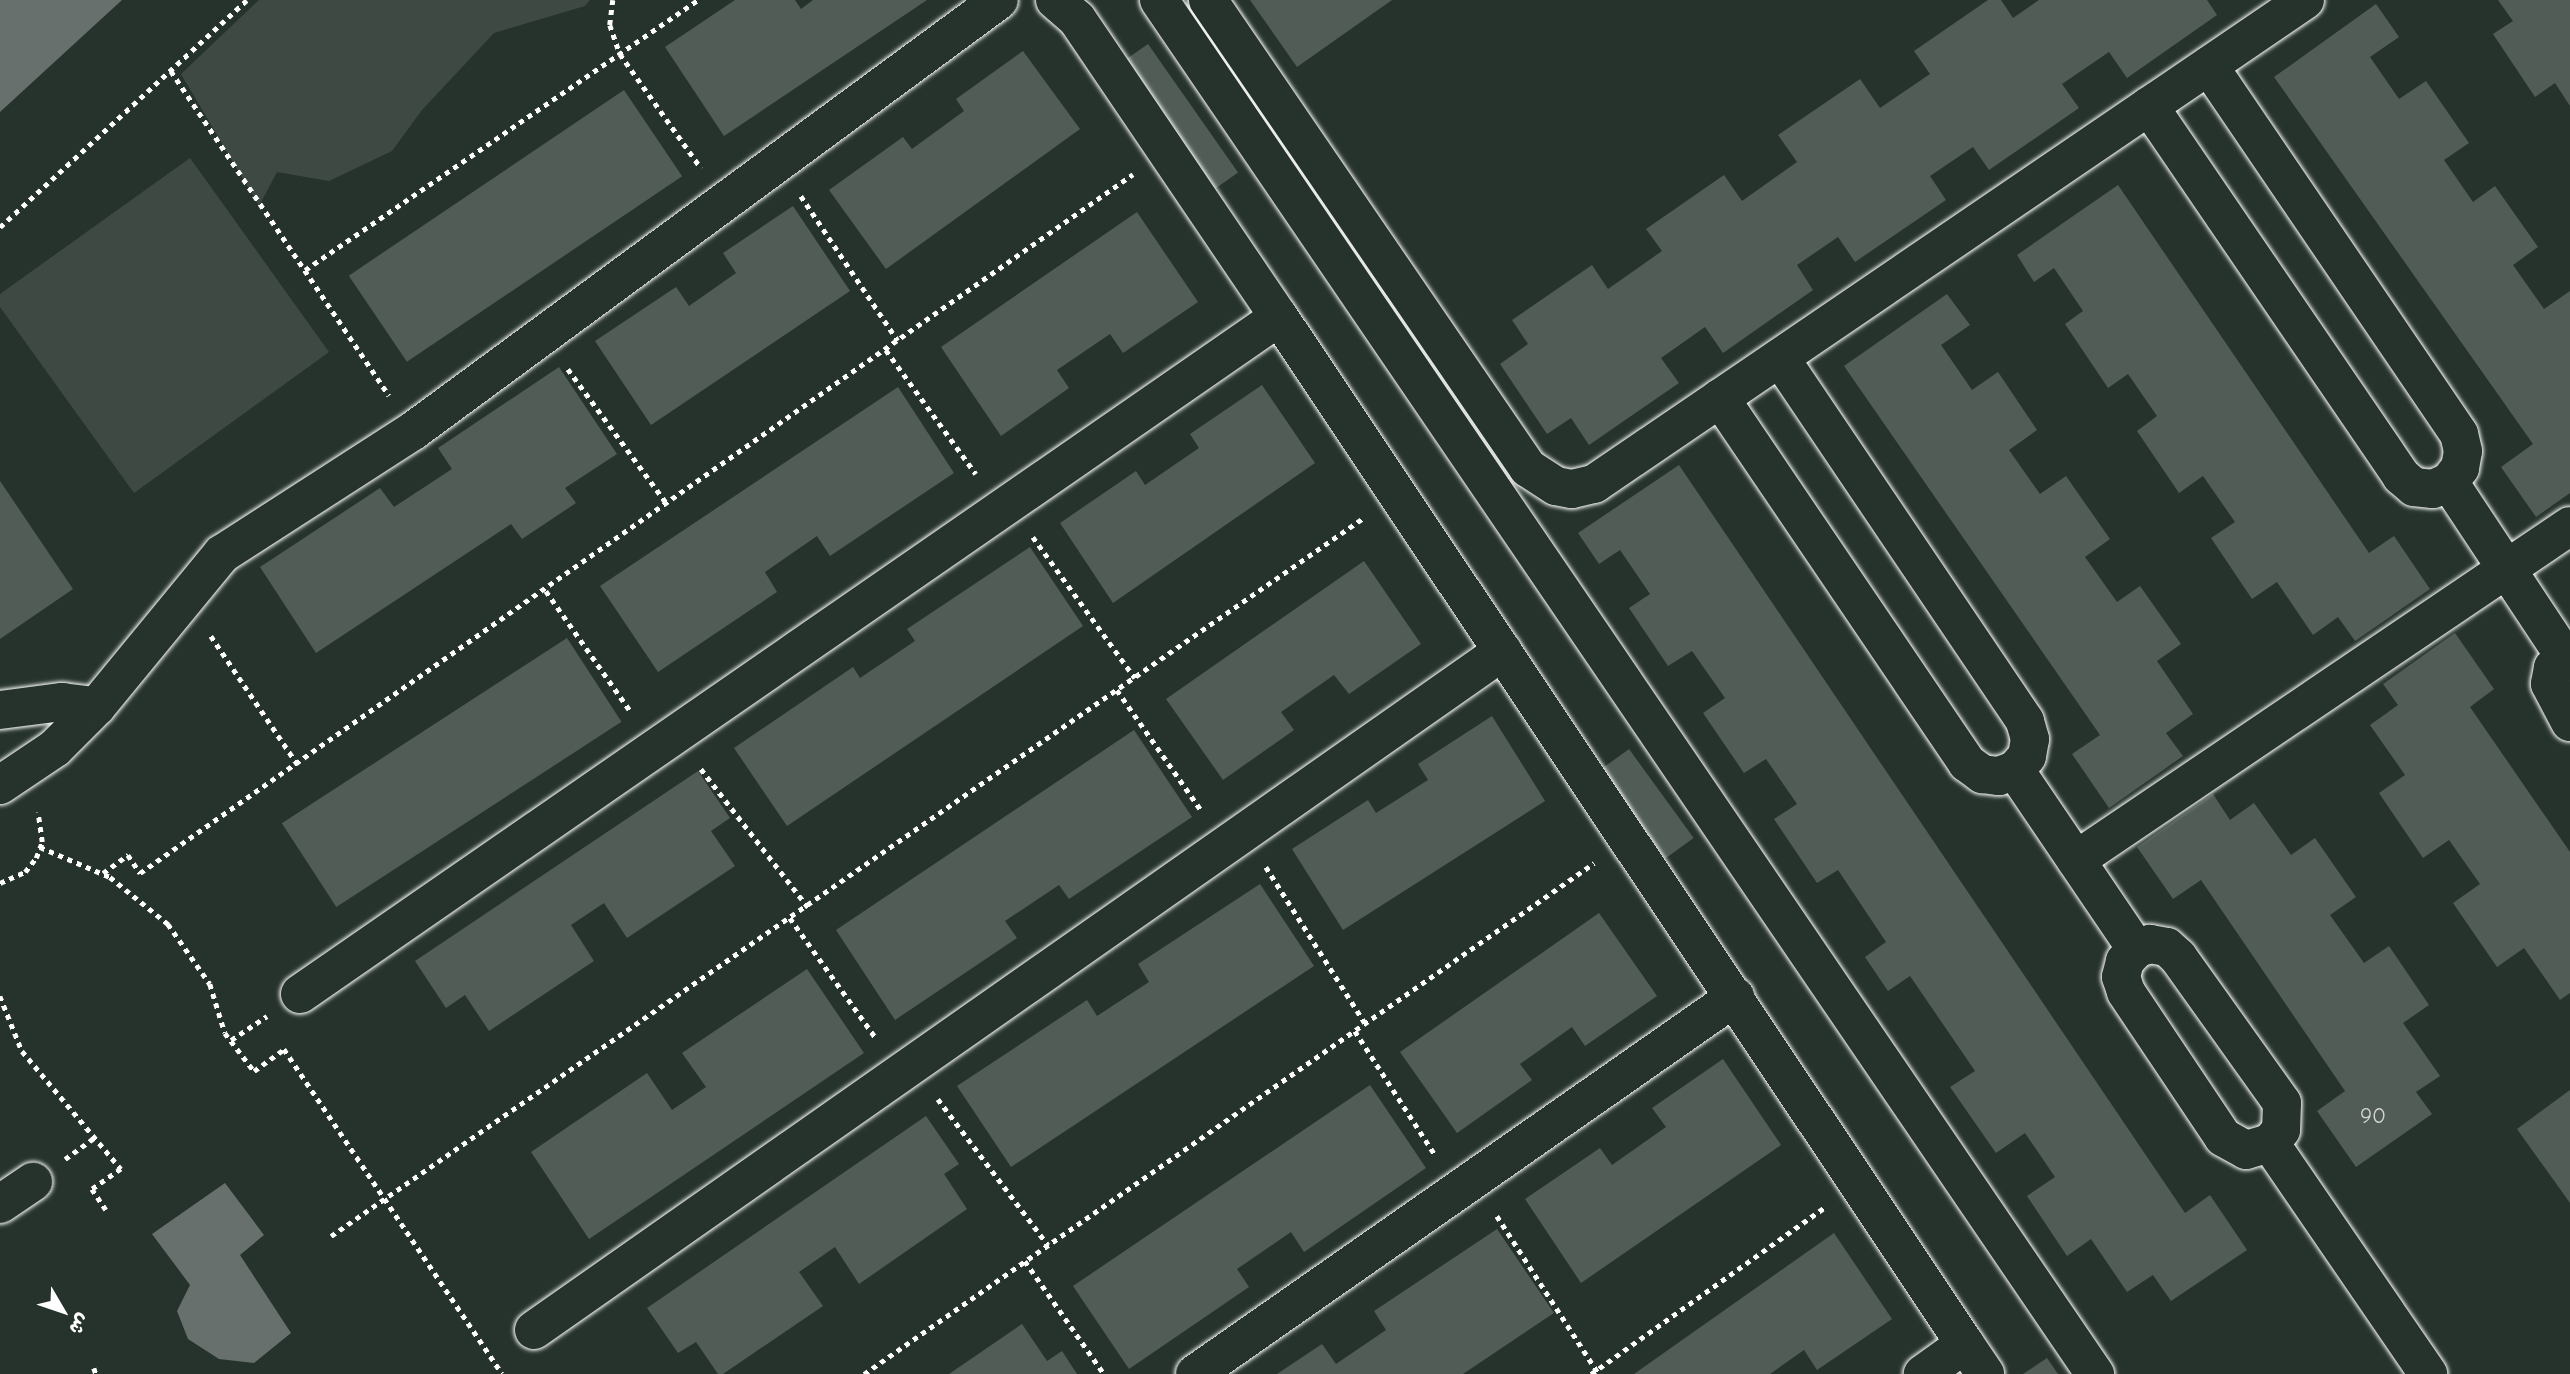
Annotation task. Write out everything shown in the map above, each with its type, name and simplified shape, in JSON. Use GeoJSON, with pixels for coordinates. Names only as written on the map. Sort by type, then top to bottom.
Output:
{"type":"FeatureCollection","features":[{"type":"Feature","properties":{"kind":"street"},"geometry":{"type":"LineString","coordinates":[[8,780],[55,748],[97,706],[222,554],[413,430],[999,0]]}},
{"type":"Feature","properties":{"kind":"street"},"geometry":{"type":"LineString","coordinates":[[1055,0],[1077,19],[1279,317],[1975,1359],[1923,1374]]}},
{"type":"Feature","properties":{"kind":"street"},"geometry":{"type":"LineString","coordinates":[[1159,0],[2095,1374]]}},
{"type":"Feature","properties":{"kind":"street"},"geometry":{"type":"LineString","coordinates":[[1208,0],[1528,468],[1541,479],[1572,489],[1594,484],[2305,0]]}},
{"type":"Feature","properties":{"kind":"street"},"geometry":{"type":"LineString","coordinates":[[2150,106],[2401,476],[2414,486],[2433,489],[2449,482],[2460,468],[2463,451],[2459,434],[2209,66]]}},
{"type":"Feature","properties":{"kind":"street"},"geometry":{"type":"LineString","coordinates":[[300,994],[1279,317]]}},
{"type":"Feature","properties":{"kind":"street"},"geometry":{"type":"LineString","coordinates":[[1720,398],[1967,763],[1982,774],[1999,776],[2015,770],[2029,748],[2025,722],[1780,358]]}},
{"type":"Feature","properties":{"kind":"street"},"geometry":{"type":"LineString","coordinates":[[2449,482],[2567,655],[2553,668],[2550,684],[2570,722]]}},
{"type":"Feature","properties":{"kind":"street"},"geometry":{"type":"LineString","coordinates":[[2076,860],[2570,526]]}},
{"type":"Feature","properties":{"kind":"street"},"geometry":{"type":"LineString","coordinates":[[534,1330],[1503,651]]}},
{"type":"Feature","properties":{"kind":"street"},"geometry":{"type":"LineString","coordinates":[[0,710],[62,702],[97,706]]}},
{"type":"Feature","properties":{"kind":"street"},"geometry":{"type":"LineString","coordinates":[[2015,770],[2136,949]]}},
{"type":"Feature","properties":{"kind":"street"},"geometry":{"type":"LineString","coordinates":[[2150,944],[2167,947],[2178,957],[2282,1103],[2281,1130],[2270,1143],[2246,1150],[2223,1138],[2126,992],[2121,977],[2125,961],[2136,949],[2150,944]]}},
{"type":"Feature","properties":{"kind":"street"},"geometry":{"type":"LineString","coordinates":[[1195,1374],[1735,997]]}},
{"type":"Feature","properties":{"kind":"street"},"geometry":{"type":"LineString","coordinates":[[2270,1143],[2428,1374]]}},
{"type":"Feature","properties":{"kind":"street"},"geometry":{"type":"LineString","coordinates":[[0,1204],[33,1182]]}},
{"type":"Feature","properties":{"kind":"path"},"geometry":{"type":"LineString","coordinates":[[0,227],[247,0]]}},
{"type":"Feature","properties":{"kind":"path"},"geometry":{"type":"LineString","coordinates":[[613,0],[610,25],[620,54],[724,201]]}},
{"type":"Feature","properties":{"kind":"path"},"geometry":{"type":"LineString","coordinates":[[305,270],[698,0]]}},
{"type":"Feature","properties":{"kind":"path"},"geometry":{"type":"LineString","coordinates":[[171,71],[413,430]]}},
{"type":"Feature","properties":{"kind":"path"},"geometry":{"type":"LineString","coordinates":[[103,873],[128,855],[140,873],[298,765],[1166,151]]}},
{"type":"Feature","properties":{"kind":"path"},"geometry":{"type":"LineString","coordinates":[[778,162],[898,341]]}},
{"type":"Feature","properties":{"kind":"path"},"geometry":{"type":"LineString","coordinates":[[543,335],[667,504]]}},
{"type":"Feature","properties":{"kind":"path"},"geometry":{"type":"LineString","coordinates":[[886,350],[1135,678]]}},
{"type":"Feature","properties":{"kind":"path"},"geometry":{"type":"LineString","coordinates":[[331,1236],[808,907],[1398,494]]}},
{"type":"Feature","properties":{"kind":"path"},"geometry":{"type":"LineString","coordinates":[[545,591],[665,741],[808,907]]}},
{"type":"Feature","properties":{"kind":"path"},"geometry":{"type":"LineString","coordinates":[[186,598],[298,765]]}},
{"type":"Feature","properties":{"kind":"path"},"geometry":{"type":"LineString","coordinates":[[1117,690],[1235,839],[1365,1023]]}},
{"type":"Feature","properties":{"kind":"path"},"geometry":{"type":"LineString","coordinates":[[0,883],[24,872],[40,847],[39,816],[8,780]]}},
{"type":"Feature","properties":{"kind":"path"},"geometry":{"type":"LineString","coordinates":[[864,1374],[1629,839]]}},
{"type":"Feature","properties":{"kind":"path"},"geometry":{"type":"LineString","coordinates":[[40,847],[103,873],[141,898],[191,952],[210,984],[225,1033],[254,1071],[284,1049],[502,1374]]}},
{"type":"Feature","properties":{"kind":"path"},"geometry":{"type":"LineString","coordinates":[[790,918],[906,1069],[1048,1245]]}},
{"type":"Feature","properties":{"kind":"path"},"geometry":{"type":"LineString","coordinates":[[0,996],[22,1051],[121,1169],[92,1189],[106,1210]]}},
{"type":"Feature","properties":{"kind":"path"},"geometry":{"type":"LineString","coordinates":[[1355,1031],[1597,1372]]}},
{"type":"Feature","properties":{"kind":"path"},"geometry":{"type":"LineString","coordinates":[[1591,1374],[1859,1183]]}},
{"type":"Feature","properties":{"kind":"path"},"geometry":{"type":"LineString","coordinates":[[1025,1261],[1104,1374]]}},
{"type":"Feature","properties":{"kind":"shaded area"},"geometry":{"type":"Polygon","coordinates":[[[0,0],[122,0],[0,112],[0,0]]]}},
{"type":"Feature","properties":{"kind":"shaded area"},"geometry":{"type":"Polygon","coordinates":[[[259,0],[590,0],[585,6],[494,33],[422,110],[392,151],[329,181],[277,172],[259,206],[181,74],[259,0]]]}},
{"type":"Feature","properties":{"kind":"shaded area"},"geometry":{"type":"Polygon","coordinates":[[[190,158],[329,352],[134,493],[0,307],[0,294],[190,158]]]}},
{"type":"Feature","properties":{"kind":"shaded area"},"geometry":{"type":"Polygon","coordinates":[[[225,1183],[264,1235],[240,1255],[291,1333],[254,1363],[219,1359],[188,1339],[177,1311],[190,1285],[152,1234],[225,1183]]]}},
{"type":"Feature","properties":{"kind":"building"},"geometry":{"type":"Polygon","coordinates":[[[735,0],[795,0],[801,9],[813,0],[927,0],[724,136],[665,47],[735,0]]]}},
{"type":"Feature","properties":{"kind":"building"},"geometry":{"type":"Polygon","coordinates":[[[1250,0],[1392,0],[1297,67],[1250,0]]]}},
{"type":"Feature","properties":{"kind":"building"},"geometry":{"type":"Polygon","coordinates":[[[1988,0],[2001,0],[2013,18],[2039,0],[2207,0],[2217,15],[2127,78],[2109,52],[2062,84],[2079,108],[1989,170],[1973,147],[1930,176],[1946,200],[1855,262],[1838,237],[1797,265],[1813,290],[1723,353],[1705,327],[1661,358],[1679,383],[1589,445],[1571,418],[1547,434],[1500,364],[1528,344],[1512,320],[1592,265],[1608,289],[1662,251],[1646,229],[1724,175],[1742,201],[1797,162],[1778,135],[1860,79],[1880,108],[1930,74],[1914,51],[1988,0]]]}},
{"type":"Feature","properties":{"kind":"building"},"geometry":{"type":"Polygon","coordinates":[[[2498,0],[2570,0],[2570,106],[2555,83],[2535,97],[2493,34],[2513,21],[2498,0]]]}},
{"type":"Feature","properties":{"kind":"building"},"geometry":{"type":"Polygon","coordinates":[[[2376,4],[2399,37],[2370,57],[2399,99],[2426,81],[2469,143],[2444,160],[2473,202],[2495,186],[2538,247],[2513,265],[2544,309],[2570,291],[2570,493],[2536,517],[2501,467],[2533,444],[2274,77],[2376,4]]]}},
{"type":"Feature","properties":{"kind":"building"},"geometry":{"type":"Polygon","coordinates":[[[1148,44],[1238,173],[1209,193],[1119,64],[1148,44]]]}},
{"type":"Feature","properties":{"kind":"building"},"geometry":{"type":"Polygon","coordinates":[[[1023,51],[1080,129],[886,269],[829,190],[903,137],[912,149],[964,111],[956,99],[1023,51]]]}},
{"type":"Feature","properties":{"kind":"building"},"geometry":{"type":"Polygon","coordinates":[[[624,90],[682,176],[407,362],[349,276],[624,90]]]}},
{"type":"Feature","properties":{"kind":"building"},"geometry":{"type":"Polygon","coordinates":[[[2118,185],[2369,553],[2394,536],[2430,589],[2355,641],[2338,617],[2313,635],[2277,582],[2252,599],[2211,538],[2235,522],[2203,476],[2179,493],[2137,431],[2157,416],[2128,374],[2108,388],[2065,324],[2083,311],[2054,268],[2034,282],[2017,255],[2118,185]]]}},
{"type":"Feature","properties":{"kind":"building"},"geometry":{"type":"Polygon","coordinates":[[[793,206],[850,291],[651,425],[595,341],[676,287],[689,306],[736,273],[723,253],[793,206]]]}},
{"type":"Feature","properties":{"kind":"building"},"geometry":{"type":"Polygon","coordinates":[[[1137,212],[1198,302],[1123,353],[1110,334],[1057,370],[1069,388],[1001,436],[941,347],[1137,212]]]}},
{"type":"Feature","properties":{"kind":"building"},"geometry":{"type":"Polygon","coordinates":[[[1947,294],[1970,325],[1941,345],[1972,390],[1998,372],[2037,430],[2009,450],[2040,494],[2066,476],[2110,539],[2085,557],[2117,602],[2140,586],[2181,644],[2157,661],[2193,714],[2166,733],[2183,756],[2109,808],[2072,754],[2100,735],[1844,366],[1947,294]]]}},
{"type":"Feature","properties":{"kind":"building"},"geometry":{"type":"Polygon","coordinates":[[[559,367],[617,454],[565,488],[576,503],[522,539],[511,524],[316,653],[260,567],[380,488],[394,507],[452,469],[438,448],[559,367]]]}},
{"type":"Feature","properties":{"kind":"building"},"geometry":{"type":"Polygon","coordinates":[[[1262,385],[1315,463],[1113,603],[1060,523],[1136,471],[1145,485],[1199,448],[1190,434],[1262,385]]]}},
{"type":"Feature","properties":{"kind":"building"},"geometry":{"type":"Polygon","coordinates":[[[898,387],[954,473],[830,556],[817,536],[765,572],[777,592],[658,672],[600,586],[898,387]]]}},
{"type":"Feature","properties":{"kind":"building"},"geometry":{"type":"Polygon","coordinates":[[[1679,465],[2185,1213],[2210,1195],[2247,1250],[2171,1301],[2153,1275],[2127,1292],[2091,1239],[2067,1256],[2027,1196],[2055,1177],[2025,1133],[1996,1153],[1950,1087],[1975,1071],[1910,976],[1888,991],[1865,957],[1886,942],[1838,870],[1817,883],[1774,819],[1797,804],[1766,759],[1744,773],[1703,713],[1725,698],[1692,651],[1668,666],[1629,608],[1650,594],[1620,550],[1599,564],[1578,533],[1679,465]]]}},
{"type":"Feature","properties":{"kind":"building"},"geometry":{"type":"Polygon","coordinates":[[[0,481],[73,589],[0,639],[0,481]]]}},
{"type":"Feature","properties":{"kind":"building"},"geometry":{"type":"Polygon","coordinates":[[[1030,547],[1083,626],[787,826],[734,748],[853,667],[860,678],[915,641],[907,629],[1030,547]]]}},
{"type":"Feature","properties":{"kind":"building"},"geometry":{"type":"Polygon","coordinates":[[[1364,561],[1421,644],[1349,694],[1334,675],[1281,712],[1294,730],[1223,780],[1166,699],[1364,561]]]}},
{"type":"Feature","properties":{"kind":"building"},"geometry":{"type":"Polygon","coordinates":[[[2455,633],[2494,689],[2470,707],[2570,852],[2570,993],[2560,1000],[2524,948],[2497,967],[2453,903],[2480,884],[2449,840],[2423,858],[2379,793],[2405,775],[2370,725],[2398,705],[2383,684],[2455,633]]]}},
{"type":"Feature","properties":{"kind":"building"},"geometry":{"type":"Polygon","coordinates":[[[567,638],[621,722],[336,907],[282,823],[567,638]]]}},
{"type":"Feature","properties":{"kind":"building"},"geometry":{"type":"Polygon","coordinates":[[[1492,716],[1545,801],[1343,930],[1292,849],[1368,800],[1376,813],[1428,780],[1418,764],[1492,716]]]}},
{"type":"Feature","properties":{"kind":"building"},"geometry":{"type":"Polygon","coordinates":[[[1134,730],[1192,817],[1069,899],[1059,885],[1005,921],[1017,938],[895,1020],[836,930],[1134,730]]]}},
{"type":"Feature","properties":{"kind":"building"},"geometry":{"type":"Polygon","coordinates":[[[1629,749],[1694,838],[1665,859],[1601,770],[1629,749]]]}},
{"type":"Feature","properties":{"kind":"building"},"geometry":{"type":"Polygon","coordinates":[[[698,771],[730,818],[711,831],[735,866],[627,938],[604,903],[571,925],[594,961],[489,1031],[465,995],[446,1008],[415,961],[698,771]]]}},
{"type":"Feature","properties":{"kind":"building"},"geometry":{"type":"Polygon","coordinates":[[[2213,794],[2230,820],[2254,803],[2291,855],[2315,838],[2356,897],[2330,915],[2364,963],[2389,946],[2429,1005],[2403,1023],[2440,1076],[2416,1092],[2432,1114],[2356,1167],[2317,1111],[2345,1091],[2201,880],[2173,899],[2137,847],[2213,794]]]}},
{"type":"Feature","properties":{"kind":"building"},"geometry":{"type":"Polygon","coordinates":[[[1260,884],[1314,966],[1011,1167],[957,1086],[1087,1000],[1097,1016],[1149,982],[1138,964],[1260,884]]]}},
{"type":"Feature","properties":{"kind":"building"},"geometry":{"type":"Polygon","coordinates":[[[1599,913],[1657,996],[1585,1046],[1572,1027],[1520,1064],[1532,1080],[1457,1133],[1400,1052],[1599,913]]]}},
{"type":"Feature","properties":{"kind":"building"},"geometry":{"type":"Polygon","coordinates":[[[807,969],[864,1053],[589,1239],[531,1152],[647,1073],[672,1110],[706,1087],[682,1053],[807,969]]]}},
{"type":"Feature","properties":{"kind":"building"},"geometry":{"type":"Polygon","coordinates":[[[1723,1059],[1781,1145],[1581,1283],[1525,1199],[1600,1148],[1612,1165],[1666,1127],[1652,1108],[1723,1059]]]}},
{"type":"Feature","properties":{"kind":"building"},"geometry":{"type":"Polygon","coordinates":[[[1370,1085],[1426,1168],[1304,1252],[1291,1232],[1237,1269],[1249,1287],[1129,1369],[1073,1286],[1370,1085]]]}},
{"type":"Feature","properties":{"kind":"building"},"geometry":{"type":"Polygon","coordinates":[[[2570,1090],[2570,1203],[2517,1129],[2570,1090]]]}},
{"type":"Feature","properties":{"kind":"building"},"geometry":{"type":"Polygon","coordinates":[[[926,1116],[959,1164],[944,1174],[967,1209],[859,1284],[835,1247],[799,1272],[823,1306],[723,1374],[718,1374],[696,1342],[678,1353],[647,1308],[926,1116]]]}},
{"type":"Feature","properties":{"kind":"building"},"geometry":{"type":"Polygon","coordinates":[[[1497,1229],[1554,1313],[1463,1374],[1277,1374],[1322,1344],[1336,1364],[1386,1330],[1374,1311],[1497,1229]]]}},
{"type":"Feature","properties":{"kind":"building"},"geometry":{"type":"Polygon","coordinates":[[[1834,1233],[1892,1319],[1817,1370],[1804,1350],[1770,1374],[1634,1374],[1834,1233]]]}},
{"type":"Feature","properties":{"kind":"building"},"geometry":{"type":"Polygon","coordinates":[[[1022,1324],[1047,1361],[1062,1351],[1077,1374],[949,1374],[1022,1324]]]}},
{"type":"Feature","properties":{"kind":"building"},"geometry":{"type":"Polygon","coordinates":[[[2047,1358],[2058,1374],[2023,1374],[2047,1358]]]}}]}
